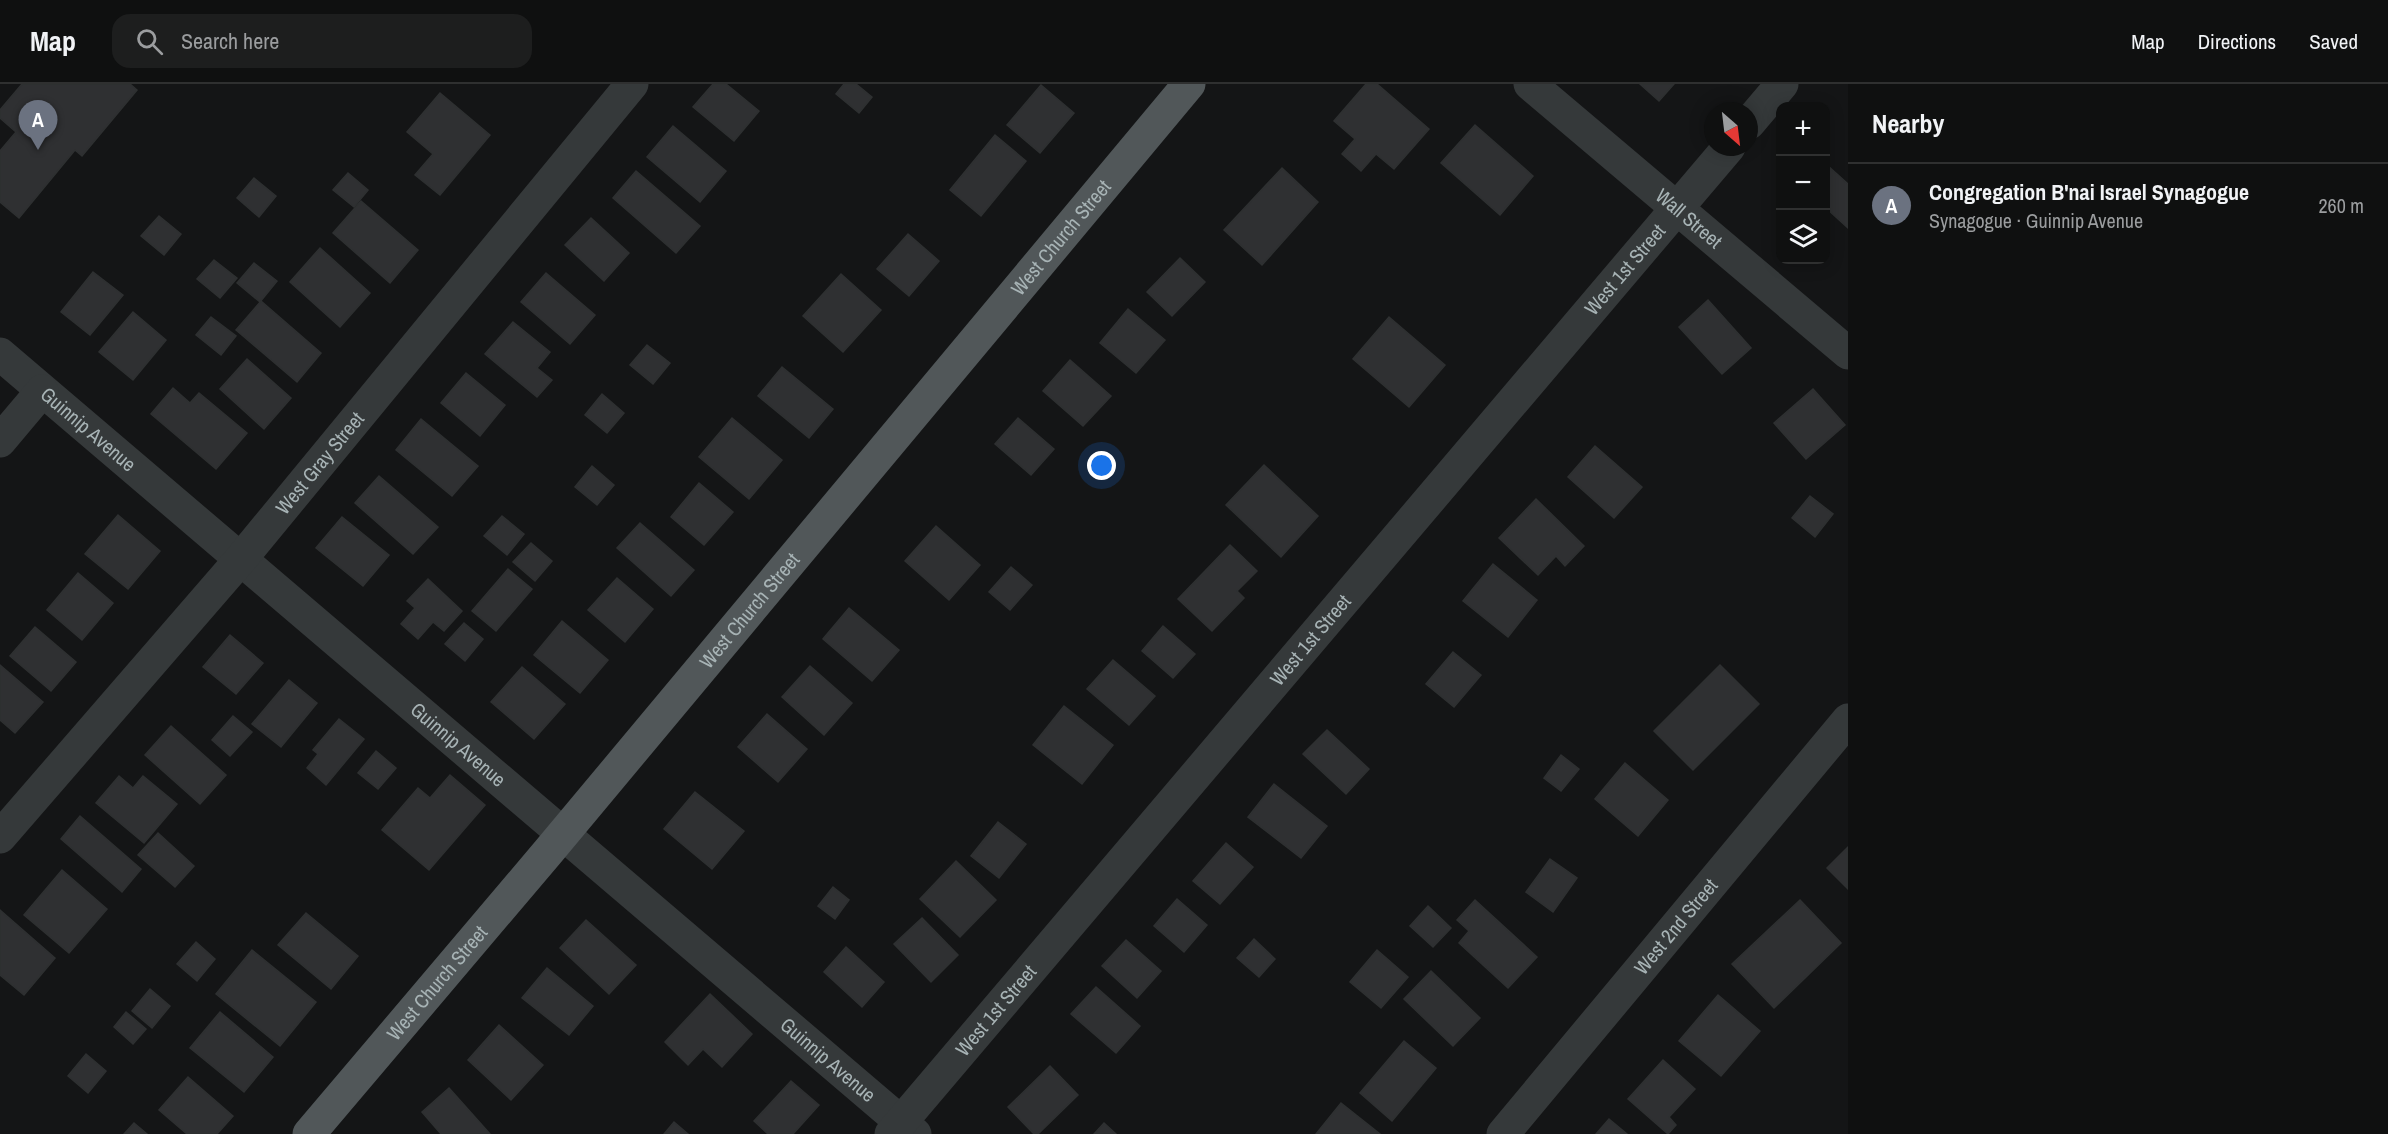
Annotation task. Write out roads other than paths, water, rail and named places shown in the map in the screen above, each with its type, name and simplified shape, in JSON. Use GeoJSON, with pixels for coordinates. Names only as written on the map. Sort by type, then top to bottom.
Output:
{"type":"FeatureCollection","features":[{"type":"Feature","properties":{"kind":"main road","name":"West Church Street"},"geometry":{"type":"LineString","coordinates":[[309,1134],[1189,84]]}},
{"type":"Feature","properties":{"kind":"street","name":"West Gray Street"},"geometry":{"type":"LineString","coordinates":[[0,837],[240,560],[632,84]]}},
{"type":"Feature","properties":{"kind":"street","name":"Wall Street"},"geometry":{"type":"LineString","coordinates":[[1530,84],[1848,352]]}},
{"type":"Feature","properties":{"kind":"street"},"geometry":{"type":"LineString","coordinates":[[1758,112],[1782,84]]}},
{"type":"Feature","properties":{"kind":"street","name":"West 1st Street"},"geometry":{"type":"LineString","coordinates":[[903,1130],[1721,156]]}},
{"type":"Feature","properties":{"kind":"street","name":"Guinnip Avenue"},"geometry":{"type":"LineString","coordinates":[[0,354],[562,834],[903,1130]]}},
{"type":"Feature","properties":{"kind":"street"},"geometry":{"type":"LineString","coordinates":[[0,441],[42,391]]}},
{"type":"Feature","properties":{"kind":"street","name":"West 2nd Street"},"geometry":{"type":"LineString","coordinates":[[1503,1134],[1848,720]]}},
{"type":"Feature","properties":{"kind":"place","name":"Congregation B'nai Israel Synagogue"},"geometry":{"type":"Point","coordinates":[38,150]}}]}
